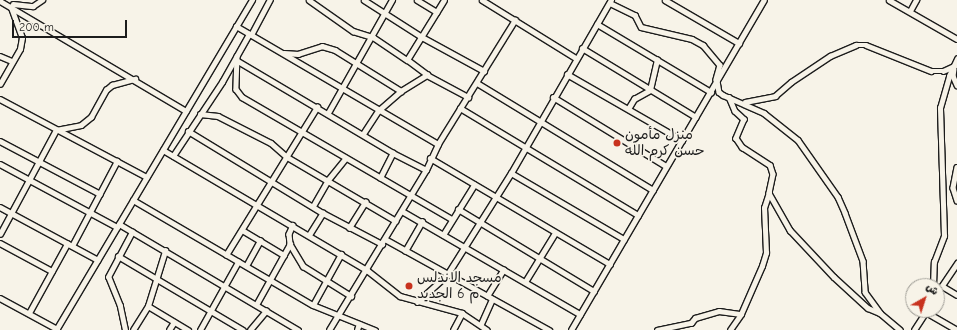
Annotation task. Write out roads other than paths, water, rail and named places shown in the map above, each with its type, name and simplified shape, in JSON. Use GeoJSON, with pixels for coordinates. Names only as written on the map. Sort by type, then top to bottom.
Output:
{"type":"FeatureCollection","features":[{"type":"Feature","properties":{"kind":"street"},"geometry":{"type":"LineString","coordinates":[[0,1],[33,6],[42,0]]}},
{"type":"Feature","properties":{"kind":"street"},"geometry":{"type":"LineString","coordinates":[[0,298],[57,329],[252,0]]}},
{"type":"Feature","properties":{"kind":"street"},"geometry":{"type":"LineString","coordinates":[[173,156],[237,58],[270,0]]}},
{"type":"Feature","properties":{"kind":"street"},"geometry":{"type":"LineString","coordinates":[[309,0],[353,31],[373,37],[428,75],[468,97]]}},
{"type":"Feature","properties":{"kind":"street"},"geometry":{"type":"LineString","coordinates":[[364,0],[422,37],[484,72]]}},
{"type":"Feature","properties":{"kind":"street"},"geometry":{"type":"LineString","coordinates":[[328,113],[373,37],[392,0]]}},
{"type":"Feature","properties":{"kind":"street"},"geometry":{"type":"LineString","coordinates":[[417,0],[437,12]]}},
{"type":"Feature","properties":{"kind":"street"},"geometry":{"type":"LineString","coordinates":[[407,60],[444,0]]}},
{"type":"Feature","properties":{"kind":"street"},"geometry":{"type":"LineString","coordinates":[[482,0],[576,58]]}},
{"type":"Feature","properties":{"kind":"street"},"geometry":{"type":"LineString","coordinates":[[665,0],[739,43]]}},
{"type":"Feature","properties":{"kind":"street"},"geometry":{"type":"LineString","coordinates":[[571,330],[764,0]]}},
{"type":"Feature","properties":{"kind":"street"},"geometry":{"type":"LineString","coordinates":[[889,0],[957,39]]}},
{"type":"Feature","properties":{"kind":"street"},"geometry":{"type":"LineString","coordinates":[[910,11],[916,0]]}},
{"type":"Feature","properties":{"kind":"street"},"geometry":{"type":"LineString","coordinates":[[417,302],[447,275],[494,197],[511,173],[610,1],[635,15],[641,27],[685,37],[703,45],[720,65],[714,86]]}},
{"type":"Feature","properties":{"kind":"street"},"geometry":{"type":"LineString","coordinates":[[0,84],[20,49],[22,38],[13,4]]}},
{"type":"Feature","properties":{"kind":"street"},"geometry":{"type":"LineString","coordinates":[[13,4],[186,111]]}},
{"type":"Feature","properties":{"kind":"street"},"geometry":{"type":"LineString","coordinates":[[329,330],[339,316],[411,196],[426,170],[430,158],[438,144],[515,20]]}},
{"type":"Feature","properties":{"kind":"street"},"geometry":{"type":"LineString","coordinates":[[596,24],[711,92]]}},
{"type":"Feature","properties":{"kind":"street"},"geometry":{"type":"LineString","coordinates":[[236,26],[342,88],[378,111],[438,144]]}},
{"type":"Feature","properties":{"kind":"street"},"geometry":{"type":"LineString","coordinates":[[744,102],[775,96],[791,82],[830,56],[856,46],[866,45],[931,71],[943,72],[954,66]]}},
{"type":"Feature","properties":{"kind":"street"},"geometry":{"type":"LineString","coordinates":[[282,53],[298,54],[322,46],[345,55],[401,91]]}},
{"type":"Feature","properties":{"kind":"street"},"geometry":{"type":"LineString","coordinates":[[582,48],[696,117]]}},
{"type":"Feature","properties":{"kind":"street"},"geometry":{"type":"LineString","coordinates":[[0,56],[12,61]]}},
{"type":"Feature","properties":{"kind":"street"},"geometry":{"type":"LineString","coordinates":[[237,58],[393,153],[426,170]]}},
{"type":"Feature","properties":{"kind":"street"},"geometry":{"type":"LineString","coordinates":[[237,58],[238,93],[346,158],[452,219]]}},
{"type":"Feature","properties":{"kind":"street"},"geometry":{"type":"LineString","coordinates":[[933,278],[934,262],[944,236],[940,108],[957,59]]}},
{"type":"Feature","properties":{"kind":"street"},"geometry":{"type":"LineString","coordinates":[[628,109],[634,99],[650,90],[657,60]]}},
{"type":"Feature","properties":{"kind":"street"},"geometry":{"type":"LineString","coordinates":[[954,66],[953,76],[957,85]]}},
{"type":"Feature","properties":{"kind":"street"},"geometry":{"type":"LineString","coordinates":[[567,74],[682,140]]}},
{"type":"Feature","properties":{"kind":"street"},"geometry":{"type":"LineString","coordinates":[[363,134],[378,111],[401,91],[428,75]]}},
{"type":"Feature","properties":{"kind":"street"},"geometry":{"type":"LineString","coordinates":[[56,130],[81,125],[91,117],[106,90],[112,85],[135,79]]}},
{"type":"Feature","properties":{"kind":"street"},"geometry":{"type":"LineString","coordinates":[[717,82],[720,92],[728,97],[744,102],[786,128],[798,140],[838,197],[863,261],[863,287],[880,313],[900,330]]}},
{"type":"Feature","properties":{"kind":"street"},"geometry":{"type":"LineString","coordinates":[[477,83],[539,123],[653,190]]}},
{"type":"Feature","properties":{"kind":"street"},"geometry":{"type":"LineString","coordinates":[[728,97],[735,111],[744,119],[736,138],[742,147],[764,159],[772,169],[769,193],[764,208],[766,253],[758,277],[741,314],[730,330]]}},
{"type":"Feature","properties":{"kind":"street"},"geometry":{"type":"LineString","coordinates":[[553,98],[666,166]]}},
{"type":"Feature","properties":{"kind":"street"},"geometry":{"type":"LineString","coordinates":[[0,99],[147,177]]}},
{"type":"Feature","properties":{"kind":"street"},"geometry":{"type":"LineString","coordinates":[[226,255],[257,205],[270,180],[287,157],[317,106]]}},
{"type":"Feature","properties":{"kind":"street"},"geometry":{"type":"LineString","coordinates":[[460,108],[525,149],[638,215]]}},
{"type":"Feature","properties":{"kind":"street"},"geometry":{"type":"LineString","coordinates":[[200,114],[218,116],[270,143],[287,157],[396,221]]}},
{"type":"Feature","properties":{"kind":"street"},"geometry":{"type":"LineString","coordinates":[[0,234],[56,130]]}},
{"type":"Feature","properties":{"kind":"street"},"geometry":{"type":"LineString","coordinates":[[188,132],[323,213],[382,244]]}},
{"type":"Feature","properties":{"kind":"street"},"geometry":{"type":"LineString","coordinates":[[0,141],[100,194]]}},
{"type":"Feature","properties":{"kind":"street"},"geometry":{"type":"LineString","coordinates":[[163,150],[293,225],[367,270],[400,296],[417,302],[462,313],[481,324],[487,330]]}},
{"type":"Feature","properties":{"kind":"street"},"geometry":{"type":"LineString","coordinates":[[380,178],[393,153]]}},
{"type":"Feature","properties":{"kind":"street"},"geometry":{"type":"LineString","coordinates":[[313,206],[328,180],[346,158]]}},
{"type":"Feature","properties":{"kind":"street"},"geometry":{"type":"LineString","coordinates":[[430,158],[474,186],[610,264]]}},
{"type":"Feature","properties":{"kind":"street"},"geometry":{"type":"LineString","coordinates":[[29,313],[52,271],[90,212],[117,161]]}},
{"type":"Feature","properties":{"kind":"street"},"geometry":{"type":"LineString","coordinates":[[0,164],[90,212],[132,232],[298,330]]}},
{"type":"Feature","properties":{"kind":"street"},"geometry":{"type":"LineString","coordinates":[[957,167],[953,188],[957,200]]}},
{"type":"Feature","properties":{"kind":"street"},"geometry":{"type":"LineString","coordinates":[[511,173],[624,239]]}},
{"type":"Feature","properties":{"kind":"street"},"geometry":{"type":"LineString","coordinates":[[443,235],[458,209],[474,186]]}},
{"type":"Feature","properties":{"kind":"street"},"geometry":{"type":"LineString","coordinates":[[769,193],[790,230],[802,243],[868,308],[880,313]]}},
{"type":"Feature","properties":{"kind":"street"},"geometry":{"type":"LineString","coordinates":[[133,200],[313,305],[375,330]]}},
{"type":"Feature","properties":{"kind":"street"},"geometry":{"type":"LineString","coordinates":[[350,228],[365,202]]}},
{"type":"Feature","properties":{"kind":"street"},"geometry":{"type":"LineString","coordinates":[[0,207],[98,260]]}},
{"type":"Feature","properties":{"kind":"street"},"geometry":{"type":"LineString","coordinates":[[458,209],[594,290]]}},
{"type":"Feature","properties":{"kind":"street"},"geometry":{"type":"LineString","coordinates":[[402,211],[580,314]]}},
{"type":"Feature","properties":{"kind":"street"},"geometry":{"type":"LineString","coordinates":[[309,235],[323,213]]}},
{"type":"Feature","properties":{"kind":"street"},"geometry":{"type":"LineString","coordinates":[[406,251],[422,222]]}},
{"type":"Feature","properties":{"kind":"street"},"geometry":{"type":"LineString","coordinates":[[256,305],[290,244],[293,225]]}},
{"type":"Feature","properties":{"kind":"street"},"geometry":{"type":"LineString","coordinates":[[242,230],[284,255]]}},
{"type":"Feature","properties":{"kind":"street"},"geometry":{"type":"LineString","coordinates":[[125,330],[120,306],[108,281],[109,273],[132,232]]}},
{"type":"Feature","properties":{"kind":"street"},"geometry":{"type":"LineString","coordinates":[[525,282],[555,233]]}},
{"type":"Feature","properties":{"kind":"street"},"geometry":{"type":"LineString","coordinates":[[385,239],[447,275],[549,330]]}},
{"type":"Feature","properties":{"kind":"street"},"geometry":{"type":"LineString","coordinates":[[246,266],[260,241]]}},
{"type":"Feature","properties":{"kind":"street"},"geometry":{"type":"LineString","coordinates":[[0,243],[52,271]]}},
{"type":"Feature","properties":{"kind":"street"},"geometry":{"type":"LineString","coordinates":[[290,244],[303,266],[351,296]]}},
{"type":"Feature","properties":{"kind":"street"},"geometry":{"type":"LineString","coordinates":[[133,330],[148,306],[165,251]]}},
{"type":"Feature","properties":{"kind":"street"},"geometry":{"type":"LineString","coordinates":[[313,305],[341,254]]}},
{"type":"Feature","properties":{"kind":"street"},"geometry":{"type":"LineString","coordinates":[[118,256],[243,330]]}},
{"type":"Feature","properties":{"kind":"street"},"geometry":{"type":"LineString","coordinates":[[200,330],[226,287],[238,262]]}},
{"type":"Feature","properties":{"kind":"street"},"geometry":{"type":"LineString","coordinates":[[945,282],[957,264]]}},
{"type":"Feature","properties":{"kind":"street"},"geometry":{"type":"LineString","coordinates":[[481,324],[490,297],[503,270]]}},
{"type":"Feature","properties":{"kind":"street"},"geometry":{"type":"LineString","coordinates":[[945,288],[957,295]]}},
{"type":"Feature","properties":{"kind":"street"},"geometry":{"type":"LineString","coordinates":[[148,306],[188,330]]}},
{"type":"Feature","properties":{"kind":"street"},"geometry":{"type":"LineString","coordinates":[[250,330],[266,311]]}},
{"type":"Feature","properties":{"kind":"street"},"geometry":{"type":"LineString","coordinates":[[657,330],[691,323],[695,318],[719,311],[741,314]]}},
{"type":"Feature","properties":{"kind":"street"},"geometry":{"type":"LineString","coordinates":[[453,330],[462,313]]}},
{"type":"Feature","properties":{"kind":"street"},"geometry":{"type":"LineString","coordinates":[[914,330],[922,318]]}},
{"type":"Feature","properties":{"kind":"street"},"geometry":{"type":"LineString","coordinates":[[937,318],[957,330]]}},
{"type":"Feature","properties":{"kind":"street"},"geometry":{"type":"LineString","coordinates":[[169,330],[174,322]]}},
{"type":"Feature","properties":{"kind":"street"},"geometry":{"type":"LineString","coordinates":[[357,330],[359,324]]}},
{"type":"Feature","properties":{"kind":"place","name":"منزل مأمون حسن كرم الله"},"geometry":{"type":"Point","coordinates":[617,143]}},
{"type":"Feature","properties":{"kind":"place","name":"مسجد الاندلس م 6 الجديد"},"geometry":{"type":"Point","coordinates":[409,286]}}]}
